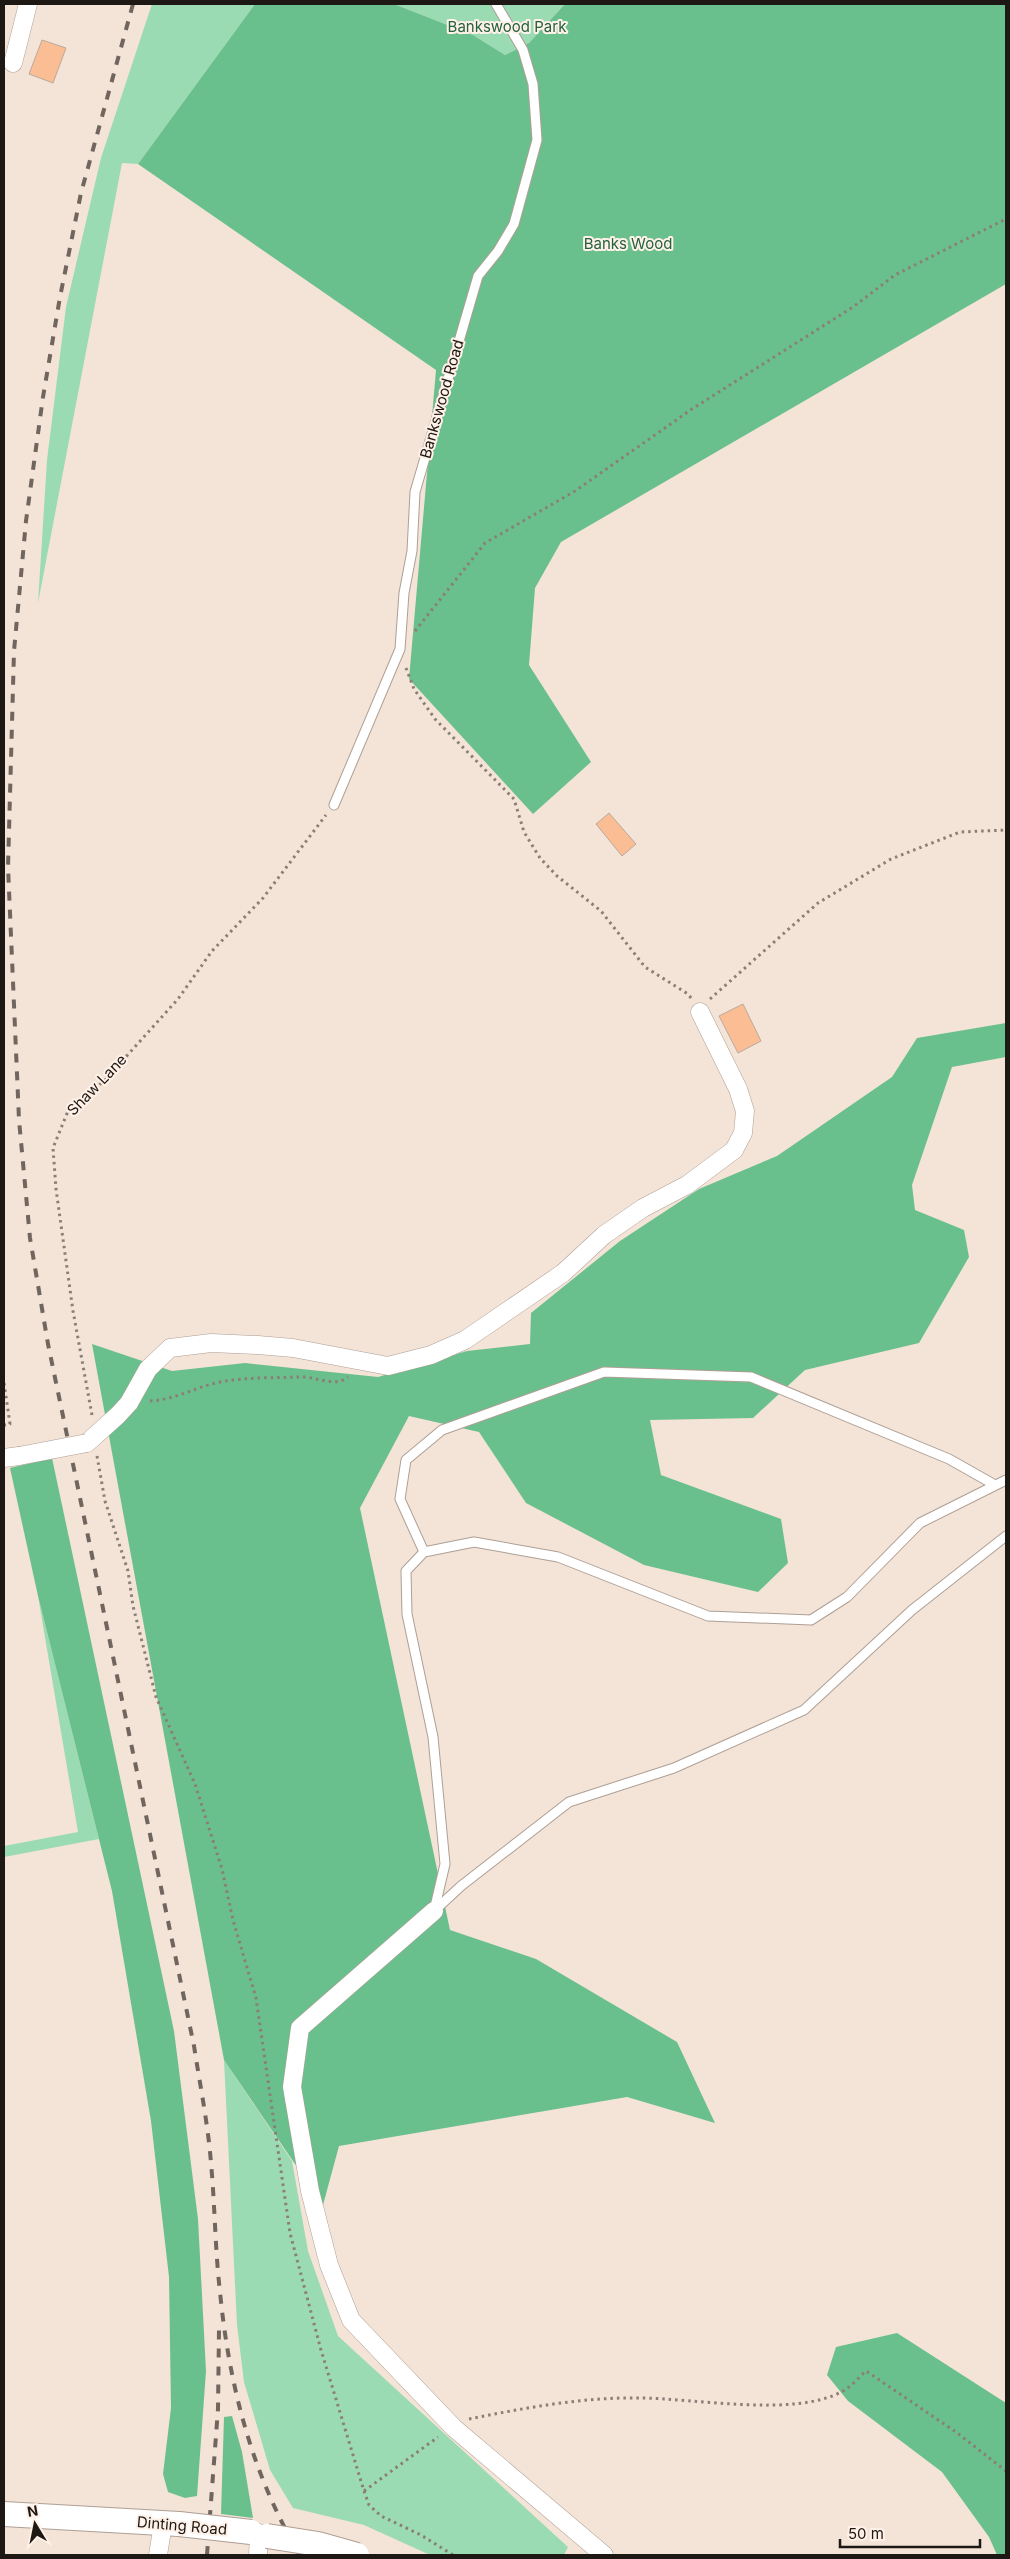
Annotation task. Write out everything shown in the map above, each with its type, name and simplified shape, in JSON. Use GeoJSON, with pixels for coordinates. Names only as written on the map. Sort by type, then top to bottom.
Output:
{"type":"FeatureCollection","features":[{"type":"Feature","properties":{"kind":"street"},"geometry":{"type":"LineString","coordinates":[[13,63],[28,4]]}},
{"type":"Feature","properties":{"kind":"street"},"geometry":{"type":"LineString","coordinates":[[11,1457],[91,1439],[118,1415],[148,1369],[170,1348],[182,1345],[228,1342],[293,1348],[388,1366],[431,1355],[465,1340],[563,1273],[604,1235],[643,1208],[687,1185],[734,1150],[742,1133],[745,1111],[738,1089],[700,1012]]}},
{"type":"Feature","properties":{"kind":"street"},"geometry":{"type":"LineString","coordinates":[[434,1911],[300,2028],[292,2087],[310,2191],[329,2265],[351,2320],[454,2428],[604,2555]]}},
{"type":"Feature","properties":{"kind":"street","name":"Dinting Road"},"geometry":{"type":"LineString","coordinates":[[4,2514],[171,2524],[259,2539],[318,2544],[358,2555]]}},
{"type":"Feature","properties":{"kind":"street"},"geometry":{"type":"LineString","coordinates":[[158,2555],[171,2524]]}},
{"type":"Feature","properties":{"kind":"lane","name":"Bankswood Road"},"geometry":{"type":"LineString","coordinates":[[334,805],[400,649],[404,593],[412,551],[415,492],[478,276],[498,251],[514,224],[537,140],[533,84],[523,50],[496,4]]}},
{"type":"Feature","properties":{"kind":"lane"},"geometry":{"type":"LineString","coordinates":[[424,1552],[400,1499],[406,1460],[442,1430],[604,1372],[750,1377],[949,1459],[995,1486]]}},
{"type":"Feature","properties":{"kind":"lane"},"geometry":{"type":"LineString","coordinates":[[434,1911],[446,1864],[433,1737],[407,1614],[406,1571],[424,1552],[474,1542],[558,1558],[708,1616],[811,1620],[847,1597],[920,1524],[1006,1480]]}},
{"type":"Feature","properties":{"kind":"lane"},"geometry":{"type":"LineString","coordinates":[[434,1911],[461,1886],[569,1802],[674,1768],[804,1710],[912,1610],[1006,1536]]}},
{"type":"Feature","properties":{"kind":"path"},"geometry":{"type":"LineString","coordinates":[[1006,219],[895,275],[853,307],[692,409],[575,491],[485,543],[400,649],[414,689],[435,719],[514,799],[524,832],[540,858],[557,876],[601,912],[645,968],[688,994],[700,1012],[723,985],[818,903],[851,883],[892,859],[960,832],[1006,830]]}},
{"type":"Feature","properties":{"kind":"path","name":"Shaw Lane"},"geometry":{"type":"LineString","coordinates":[[334,805],[263,898],[212,951],[178,999],[105,1080],[68,1111],[53,1148],[56,1189],[91,1439],[105,1501],[128,1571],[133,1606],[156,1697],[195,1784],[222,1869],[233,1920],[256,1998],[290,2232],[321,2350],[369,2505],[381,2516],[422,2535],[453,2555]]}},
{"type":"Feature","properties":{"kind":"path"},"geometry":{"type":"LineString","coordinates":[[134,1393],[146,1402],[164,1400],[220,1382],[246,1379],[303,1376],[329,1382],[344,1380],[354,1372],[356,1360]]}},
{"type":"Feature","properties":{"kind":"path"},"geometry":{"type":"LineString","coordinates":[[4,1383],[10,1424],[4,1425]]}},
{"type":"Feature","properties":{"kind":"path"},"geometry":{"type":"LineString","coordinates":[[364,2491],[468,2419],[552,2403],[638,2398],[746,2404],[810,2403],[844,2391],[866,2371],[956,2432],[1006,2471]]}},
{"type":"Feature","properties":{"kind":"green space"},"geometry":{"type":"Polygon","coordinates":[[[152,4],[255,4],[138,164],[122,163],[38,603],[47,460],[66,307],[101,158],[152,4]]]}},
{"type":"Feature","properties":{"kind":"green space","name":"Banks Wood"},"geometry":{"type":"Polygon","coordinates":[[[255,4],[394,4],[473,35],[505,55],[529,43],[565,4],[1006,4],[1006,284],[561,542],[535,588],[529,665],[591,762],[533,814],[409,679],[436,370],[138,164],[255,4]]]}},
{"type":"Feature","properties":{"kind":"green space","name":"Bankswood Park"},"geometry":{"type":"Polygon","coordinates":[[[394,4],[565,4],[529,43],[505,55],[473,35],[394,4]]]}},
{"type":"Feature","properties":{"kind":"green space"},"geometry":{"type":"Polygon","coordinates":[[[1006,1023],[1006,1057],[952,1067],[912,1185],[915,1210],[964,1230],[969,1257],[919,1343],[805,1370],[753,1418],[650,1420],[661,1475],[781,1519],[788,1563],[758,1592],[644,1565],[526,1503],[479,1432],[409,1416],[360,1508],[450,1930],[536,1959],[677,2042],[715,2123],[627,2097],[339,2146],[323,2205],[224,2060],[92,1344],[172,1371],[245,1363],[378,1377],[467,1351],[530,1344],[531,1313],[620,1241],[699,1189],[777,1156],[892,1077],[917,1038],[1006,1023]]]}},
{"type":"Feature","properties":{"kind":"green space"},"geometry":{"type":"Polygon","coordinates":[[[52,1458],[174,2031],[198,2219],[206,2371],[197,2496],[185,2498],[168,2492],[163,2474],[171,2408],[169,2277],[151,2121],[112,1891],[38,1596],[10,1468],[52,1458]]]}},
{"type":"Feature","properties":{"kind":"green space"},"geometry":{"type":"Polygon","coordinates":[[[38,1596],[99,1839],[4,1857],[4,1846],[78,1832],[38,1596]]]}},
{"type":"Feature","properties":{"kind":"green space"},"geometry":{"type":"Polygon","coordinates":[[[224,2060],[292,2161],[308,2251],[338,2336],[568,2547],[564,2555],[430,2555],[364,2525],[293,2508],[270,2470],[244,2382],[237,2325],[224,2060]]]}},
{"type":"Feature","properties":{"kind":"green space"},"geometry":{"type":"Polygon","coordinates":[[[897,2333],[1006,2403],[1006,2555],[997,2555],[989,2537],[942,2472],[848,2401],[827,2375],[836,2347],[897,2333]]]}},
{"type":"Feature","properties":{"kind":"green space"},"geometry":{"type":"Polygon","coordinates":[[[232,2416],[242,2452],[253,2518],[221,2514],[224,2417],[232,2416]]]}},
{"type":"Feature","properties":{"kind":"building"},"geometry":{"type":"Polygon","coordinates":[[[42,40],[66,48],[53,83],[29,74],[42,40]]]}},
{"type":"Feature","properties":{"kind":"building"},"geometry":{"type":"Polygon","coordinates":[[[609,813],[636,844],[622,856],[596,824],[609,813]]]}},
{"type":"Feature","properties":{"kind":"building"},"geometry":{"type":"Polygon","coordinates":[[[743,1004],[761,1041],[738,1053],[719,1016],[743,1004]]]}},
{"type":"Feature","properties":{"kind":"railway"},"geometry":{"type":"LineString","coordinates":[[133,4],[81,193],[60,297],[43,397],[26,521],[14,651],[8,867],[19,1120],[30,1238],[48,1344],[194,2046],[210,2148],[218,2276],[230,2361],[245,2428],[256,2461],[283,2525],[300,2555]]}},
{"type":"Feature","properties":{"kind":"railway"},"geometry":{"type":"LineString","coordinates":[[207,2555],[218,2409],[219,2329]]}}]}
